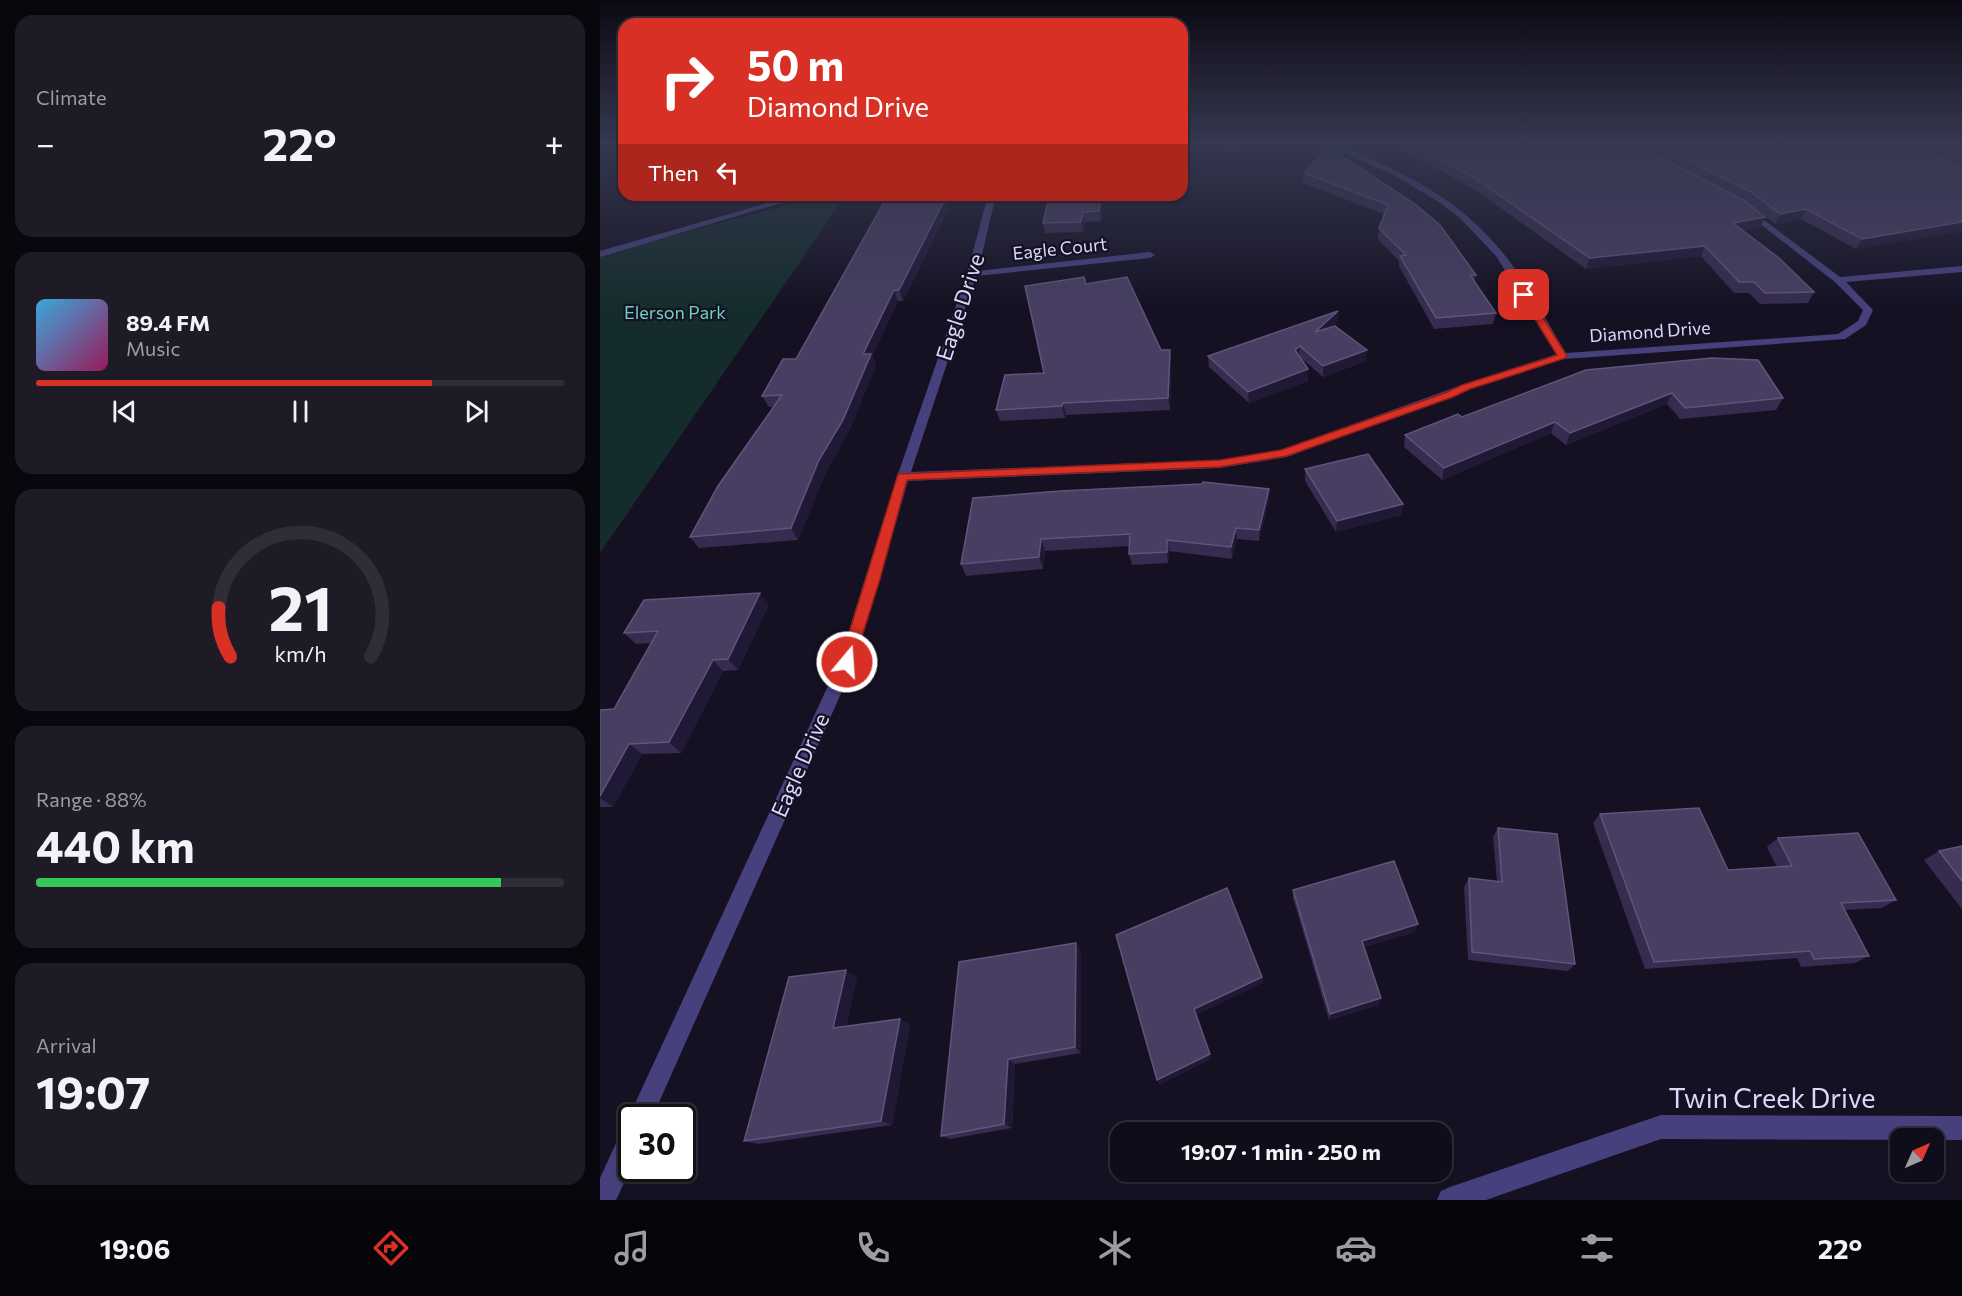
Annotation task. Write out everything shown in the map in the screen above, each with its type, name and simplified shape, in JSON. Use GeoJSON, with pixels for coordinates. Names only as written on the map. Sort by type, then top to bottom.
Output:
{"type":"FeatureCollection","features":[{"type":"Feature","properties":{"kind":"street"},"geometry":{"type":"LineString","coordinates":[[1438,198],[1482,234],[1499,254],[1563,356]]}},
{"type":"Feature","properties":{"kind":"street"},"geometry":{"type":"LineString","coordinates":[[600,254],[783,201]]}},
{"type":"Feature","properties":{"kind":"street","name":"Eagle Drive"},"geometry":{"type":"LineString","coordinates":[[646,1104],[847,662],[903,477],[972,274],[990,201]]}},
{"type":"Feature","properties":{"kind":"street"},"geometry":{"type":"LineString","coordinates":[[1743,207],[1838,280],[1962,269]]}},
{"type":"Feature","properties":{"kind":"street","name":"Eagle Court"},"geometry":{"type":"LineString","coordinates":[[972,274],[1150,255]]}},
{"type":"Feature","properties":{"kind":"street","name":"Diamond Drive"},"geometry":{"type":"LineString","coordinates":[[903,477],[1220,464],[1283,454],[1466,387],[1563,356],[1841,337],[1862,323],[1868,310],[1838,280]]}},
{"type":"Feature","properties":{"kind":"street","name":"Twin Creek Drive"},"geometry":{"type":"LineString","coordinates":[[1450,1200],[1661,1127],[1962,1128]]}},
{"type":"Feature","properties":{"kind":"street"},"geometry":{"type":"LineString","coordinates":[[603,1200],[618,1167]]}},
{"type":"Feature","properties":{"kind":"green space","name":"Elerson Park"},"geometry":{"type":"Polygon","coordinates":[[[802,201],[842,201],[600,553],[600,255],[802,201]]]}},
{"type":"Feature","properties":{"kind":"building"},"geometry":{"type":"Polygon","coordinates":[[[1370,198],[1406,198],[1440,225],[1476,275],[1470,275],[1496,313],[1436,318],[1400,256],[1406,255],[1379,228],[1388,205],[1370,198]]]}},
{"type":"Feature","properties":{"kind":"building"},"geometry":{"type":"Polygon","coordinates":[[[1503,198],[1739,198],[1765,217],[1733,223],[1779,258],[1814,292],[1765,293],[1754,282],[1739,282],[1705,246],[1590,258],[1503,198]]]}},
{"type":"Feature","properties":{"kind":"building"},"geometry":{"type":"Polygon","coordinates":[[[1759,198],[1962,198],[1962,222],[1862,239],[1806,209],[1780,214],[1759,198]]]}},
{"type":"Feature","properties":{"kind":"building"},"geometry":{"type":"Polygon","coordinates":[[[885,201],[944,201],[899,290],[894,290],[863,354],[871,354],[843,420],[819,460],[791,528],[690,537],[718,486],[782,395],[762,396],[783,359],[796,359],[885,201]]]}},
{"type":"Feature","properties":{"kind":"building"},"geometry":{"type":"Polygon","coordinates":[[[1048,201],[1100,201],[1099,211],[1083,212],[1081,222],[1043,223],[1048,201]]]}},
{"type":"Feature","properties":{"kind":"building"},"geometry":{"type":"Polygon","coordinates":[[[1084,277],[1086,284],[1127,277],[1161,350],[1170,350],[1168,398],[1063,403],[1062,406],[996,410],[1005,375],[1044,373],[1025,286],[1084,277]]]}},
{"type":"Feature","properties":{"kind":"building"},"geometry":{"type":"Polygon","coordinates":[[[1338,311],[1315,332],[1335,326],[1367,350],[1323,366],[1300,346],[1295,350],[1308,369],[1248,392],[1208,356],[1338,311]]]}},
{"type":"Feature","properties":{"kind":"building"},"geometry":{"type":"Polygon","coordinates":[[[1712,358],[1758,360],[1783,398],[1685,408],[1672,393],[1570,433],[1555,422],[1444,468],[1405,435],[1458,414],[1462,417],[1586,370],[1712,358]]]}},
{"type":"Feature","properties":{"kind":"building"},"geometry":{"type":"Polygon","coordinates":[[[1368,454],[1403,504],[1337,521],[1305,469],[1368,454]]]}},
{"type":"Feature","properties":{"kind":"building"},"geometry":{"type":"Polygon","coordinates":[[[1203,482],[1269,489],[1259,530],[1236,528],[1231,547],[1167,540],[1167,552],[1129,554],[1130,534],[1041,539],[1039,557],[961,564],[973,498],[1202,484],[1203,482]]]}},
{"type":"Feature","properties":{"kind":"building"},"geometry":{"type":"Polygon","coordinates":[[[760,593],[728,659],[713,660],[669,742],[629,744],[600,796],[600,710],[614,709],[658,631],[624,633],[644,600],[760,593]]]}},
{"type":"Feature","properties":{"kind":"building"},"geometry":{"type":"Polygon","coordinates":[[[1699,808],[1728,870],[1792,866],[1778,838],[1858,833],[1896,900],[1841,903],[1869,956],[1814,959],[1810,951],[1654,962],[1600,814],[1699,808]]]}},
{"type":"Feature","properties":{"kind":"building"},"geometry":{"type":"Polygon","coordinates":[[[1498,828],[1557,834],[1575,964],[1472,952],[1469,878],[1502,882],[1498,828]]]}},
{"type":"Feature","properties":{"kind":"building"},"geometry":{"type":"Polygon","coordinates":[[[1962,846],[1962,881],[1939,851],[1962,846]]]}},
{"type":"Feature","properties":{"kind":"building"},"geometry":{"type":"Polygon","coordinates":[[[1394,861],[1418,924],[1362,941],[1381,998],[1330,1014],[1293,890],[1394,861]]]}},
{"type":"Feature","properties":{"kind":"building"},"geometry":{"type":"Polygon","coordinates":[[[1227,888],[1262,977],[1194,1009],[1210,1054],[1157,1080],[1116,935],[1227,888]]]}},
{"type":"Feature","properties":{"kind":"building"},"geometry":{"type":"Polygon","coordinates":[[[1076,943],[1075,1047],[1008,1059],[1004,1124],[941,1136],[959,962],[1076,943]]]}},
{"type":"Feature","properties":{"kind":"building"},"geometry":{"type":"Polygon","coordinates":[[[846,970],[833,1028],[900,1019],[881,1121],[744,1141],[789,977],[846,970]]]}},
{"type":"Feature","properties":{"kind":"route"},"geometry":{"type":"LineString","coordinates":[[847,662],[903,477],[1220,464],[1283,454],[1466,387],[1563,356],[1524,295]]}}]}
